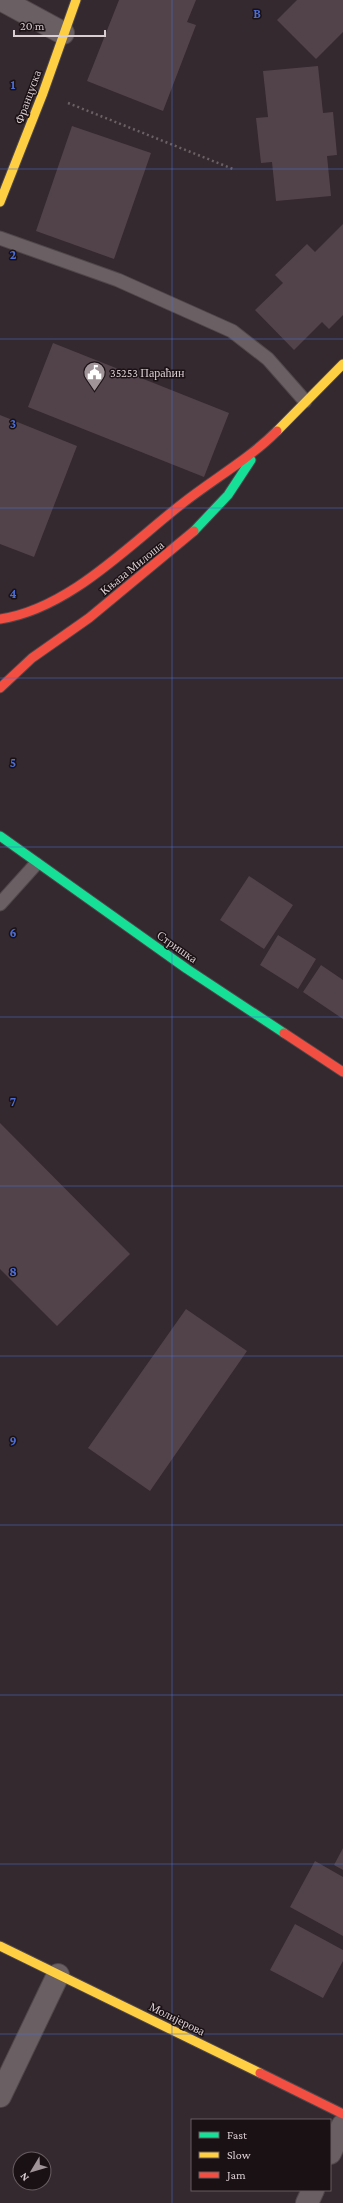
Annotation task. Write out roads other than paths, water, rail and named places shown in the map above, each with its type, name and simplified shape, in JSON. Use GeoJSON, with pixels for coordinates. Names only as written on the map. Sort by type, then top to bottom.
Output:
{"type":"FeatureCollection","features":[{"type":"Feature","properties":{"kind":"main road","name":"Француска"},"geometry":{"type":"LineString","coordinates":[[0,202],[43,93],[63,33],[76,0]]}},
{"type":"Feature","properties":{"kind":"main road","name":"Књаза Милоша"},"geometry":{"type":"LineString","coordinates":[[0,619],[15,617],[33,610],[77,586],[182,504],[260,447],[343,364]]}},
{"type":"Feature","properties":{"kind":"main road","name":"Књаза Милоша"},"geometry":{"type":"LineString","coordinates":[[0,688],[32,658],[89,618],[186,539],[228,495],[260,447]]}},
{"type":"Feature","properties":{"kind":"main road","name":"Стришка"},"geometry":{"type":"LineString","coordinates":[[0,836],[36,864],[187,969],[343,1072]]}},
{"type":"Feature","properties":{"kind":"main road","name":"Молијерова"},"geometry":{"type":"LineString","coordinates":[[0,1946],[343,2114]]}},
{"type":"Feature","properties":{"kind":"street"},"geometry":{"type":"LineString","coordinates":[[2,0],[63,33]]}},
{"type":"Feature","properties":{"kind":"street"},"geometry":{"type":"LineString","coordinates":[[0,2096],[58,1975]]}},
{"type":"Feature","properties":{"kind":"street"},"geometry":{"type":"LineString","coordinates":[[331,2151],[343,2125]]}},
{"type":"Feature","properties":{"kind":"street"},"geometry":{"type":"LineString","coordinates":[[307,2203],[313,2191]]}},
{"type":"Feature","properties":{"kind":"lane"},"geometry":{"type":"LineString","coordinates":[[0,238],[118,280],[232,331],[268,359],[306,401]]}},
{"type":"Feature","properties":{"kind":"lane"},"geometry":{"type":"LineString","coordinates":[[0,904],[36,864]]}},
{"type":"Feature","properties":{"kind":"place","name":"35253 Параћин"},"geometry":{"type":"Point","coordinates":[95,392]}}]}
